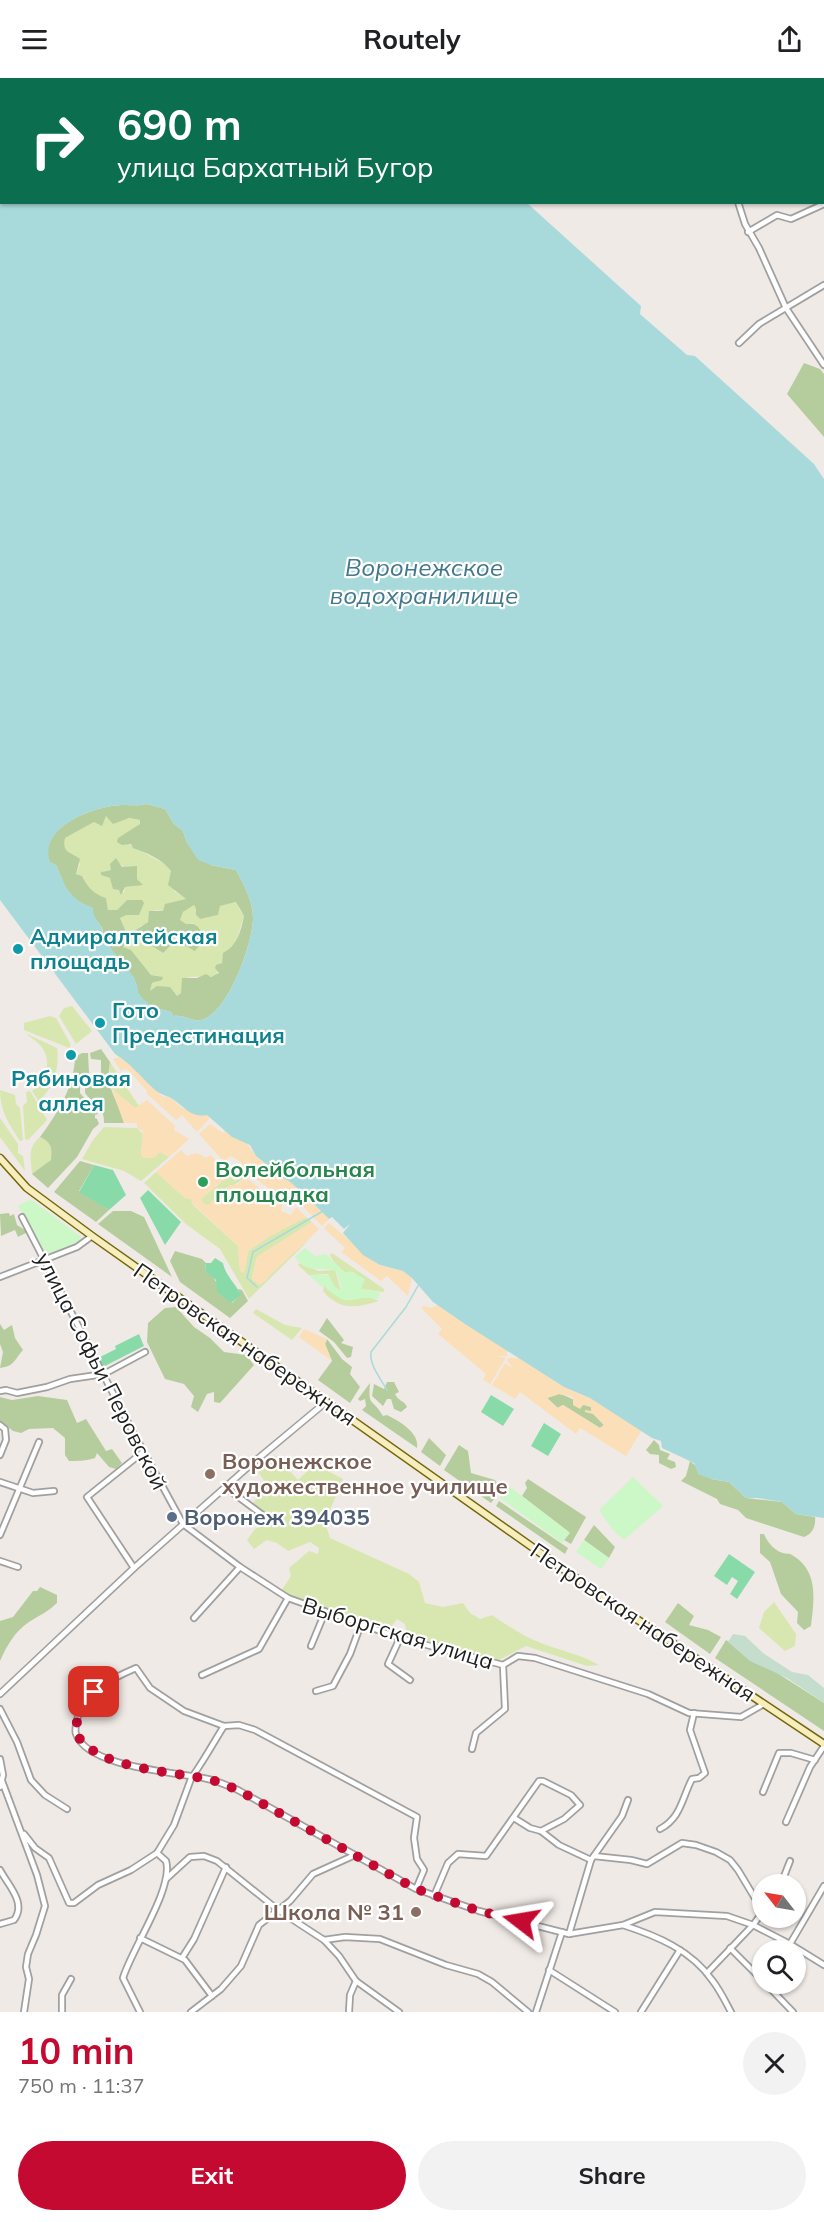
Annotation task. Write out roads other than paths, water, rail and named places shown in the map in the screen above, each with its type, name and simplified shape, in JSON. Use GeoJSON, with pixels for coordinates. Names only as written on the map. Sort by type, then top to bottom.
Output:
{"type":"FeatureCollection","features":[{"type":"Feature","properties":{"kind":"main road","name":"Петровская набережная"},"geometry":{"type":"LineString","coordinates":[[0,1158],[27,1188],[92,1236],[590,1588],[824,1745]]}},
{"type":"Feature","properties":{"kind":"street"},"geometry":{"type":"LineString","coordinates":[[739,204],[748,232],[759,248],[786,308],[824,364]]}},
{"type":"Feature","properties":{"kind":"street"},"geometry":{"type":"LineString","coordinates":[[748,232],[777,215],[791,219],[824,204]]}},
{"type":"Feature","properties":{"kind":"street"},"geometry":{"type":"LineString","coordinates":[[739,343],[759,324],[824,285]]}},
{"type":"Feature","properties":{"kind":"street","name":"улица Софьи Перовской"},"geometry":{"type":"LineString","coordinates":[[22,1218],[183,1524]]}},
{"type":"Feature","properties":{"kind":"street"},"geometry":{"type":"LineString","coordinates":[[0,1278],[78,1247],[92,1236]]}},
{"type":"Feature","properties":{"kind":"street"},"geometry":{"type":"LineString","coordinates":[[3,1391],[16,1393],[47,1387],[70,1379],[104,1374],[145,1352]]}},
{"type":"Feature","properties":{"kind":"street"},"geometry":{"type":"LineString","coordinates":[[0,1694],[183,1524],[326,1402]]}},
{"type":"Feature","properties":{"kind":"street"},"geometry":{"type":"LineString","coordinates":[[0,1425],[5,1429],[6,1440],[0,1455]]}},
{"type":"Feature","properties":{"kind":"street"},"geometry":{"type":"LineString","coordinates":[[0,1535],[39,1442]]}},
{"type":"Feature","properties":{"kind":"street"},"geometry":{"type":"LineString","coordinates":[[134,1568],[87,1497],[144,1452]]}},
{"type":"Feature","properties":{"kind":"street"},"geometry":{"type":"LineString","coordinates":[[0,1482],[33,1493],[54,1491]]}},
{"type":"Feature","properties":{"kind":"street"},"geometry":{"type":"LineString","coordinates":[[225,1487],[264,1516]]}},
{"type":"Feature","properties":{"kind":"street","name":"Выборгская улица"},"geometry":{"type":"LineString","coordinates":[[183,1524],[240,1567],[288,1598],[400,1638],[503,1665],[518,1656],[535,1658],[648,1694],[694,1713],[741,1717],[764,1704]]}},
{"type":"Feature","properties":{"kind":"street"},"geometry":{"type":"LineString","coordinates":[[0,1561],[18,1567]]}},
{"type":"Feature","properties":{"kind":"street"},"geometry":{"type":"LineString","coordinates":[[194,1618],[240,1567]]}},
{"type":"Feature","properties":{"kind":"street"},"geometry":{"type":"LineString","coordinates":[[202,1675],[259,1649],[288,1598]]}},
{"type":"Feature","properties":{"kind":"street"},"geometry":{"type":"LineString","coordinates":[[311,1646],[325,1612]]}},
{"type":"Feature","properties":{"kind":"street"},"geometry":{"type":"LineString","coordinates":[[316,1691],[333,1686],[350,1654],[361,1624]]}},
{"type":"Feature","properties":{"kind":"street"},"geometry":{"type":"LineString","coordinates":[[400,1638],[388,1664],[410,1680]]}},
{"type":"Feature","properties":{"kind":"street"},"geometry":{"type":"LineString","coordinates":[[472,1749],[476,1733],[505,1709],[503,1665]]}},
{"type":"Feature","properties":{"kind":"street"},"geometry":{"type":"LineString","coordinates":[[416,1889],[424,1870],[417,1859],[414,1838],[417,1817],[255,1730],[239,1725],[224,1726],[197,1717],[150,1688],[136,1668],[121,1674],[94,1692],[80,1708],[75,1731],[80,1740],[95,1752],[129,1764],[210,1779],[238,1790],[416,1889],[479,1911],[569,1934],[623,1925],[655,1912],[727,1916],[752,1925]]}},
{"type":"Feature","properties":{"kind":"street"},"geometry":{"type":"LineString","coordinates":[[0,1709],[17,1742],[31,1780],[45,1795],[67,1809]]}},
{"type":"Feature","properties":{"kind":"street"},"geometry":{"type":"LineString","coordinates":[[660,1829],[668,1825],[679,1813],[692,1779],[699,1778],[705,1773],[690,1730],[694,1713]]}},
{"type":"Feature","properties":{"kind":"street"},"geometry":{"type":"LineString","coordinates":[[21,1832],[35,1848],[49,1858],[69,1903],[74,1903],[98,1885],[131,1870],[157,1853],[174,1825],[192,1776],[224,1726]]}},
{"type":"Feature","properties":{"kind":"street"},"geometry":{"type":"LineString","coordinates":[[786,1822],[824,1745]]}},
{"type":"Feature","properties":{"kind":"street"},"geometry":{"type":"LineString","coordinates":[[763,1792],[779,1753],[815,1760]]}},
{"type":"Feature","properties":{"kind":"street"},"geometry":{"type":"LineString","coordinates":[[0,1759],[1,1784],[37,1875],[45,1906],[28,1954],[26,1967],[29,1979],[24,2012]]}},
{"type":"Feature","properties":{"kind":"street"},"geometry":{"type":"LineString","coordinates":[[434,1896],[448,1863],[458,1854],[486,1856],[539,1781],[543,1780],[571,1795],[580,1805],[564,1819],[541,1831]]}},
{"type":"Feature","properties":{"kind":"street"},"geometry":{"type":"LineString","coordinates":[[569,1934],[593,1858],[622,1815],[628,1800]]}},
{"type":"Feature","properties":{"kind":"street"},"geometry":{"type":"LineString","coordinates":[[514,1818],[530,1828],[541,1831],[559,1845],[593,1858],[631,1860],[647,1864],[682,1843],[696,1845],[730,1860],[752,1896]]}},
{"type":"Feature","properties":{"kind":"street"},"geometry":{"type":"LineString","coordinates":[[140,2012],[123,1978],[129,1958],[162,1894],[166,1879],[166,1861],[157,1853]]}},
{"type":"Feature","properties":{"kind":"street"},"geometry":{"type":"LineString","coordinates":[[191,2012],[212,1996],[241,1966],[259,1925],[290,1901],[313,1874],[355,1855]]}},
{"type":"Feature","properties":{"kind":"street"},"geometry":{"type":"LineString","coordinates":[[166,1879],[190,1857],[210,1857],[226,1867],[278,1910],[324,1940],[339,1956],[356,1981],[399,2012]]}},
{"type":"Feature","properties":{"kind":"street"},"geometry":{"type":"LineString","coordinates":[[785,1874],[790,1861]]}},
{"type":"Feature","properties":{"kind":"street"},"geometry":{"type":"LineString","coordinates":[[182,1958],[194,1940],[226,1867]]}},
{"type":"Feature","properties":{"kind":"street"},"geometry":{"type":"LineString","coordinates":[[0,1870],[18,1902],[20,1911],[14,1920],[0,1924]]}},
{"type":"Feature","properties":{"kind":"street"},"geometry":{"type":"LineString","coordinates":[[792,1940],[824,1886]]}},
{"type":"Feature","properties":{"kind":"street"},"geometry":{"type":"LineString","coordinates":[[623,1925],[654,1935],[680,1950],[707,1973],[731,2012]]}},
{"type":"Feature","properties":{"kind":"street"},"geometry":{"type":"LineString","coordinates":[[707,1973],[752,1926]]}},
{"type":"Feature","properties":{"kind":"street"},"geometry":{"type":"LineString","coordinates":[[759,1928],[782,1940]]}},
{"type":"Feature","properties":{"kind":"street"},"geometry":{"type":"LineString","coordinates":[[536,2012],[562,1932]]}},
{"type":"Feature","properties":{"kind":"street"},"geometry":{"type":"LineString","coordinates":[[324,1940],[353,1937],[380,1939],[446,1965],[478,1974],[492,1982],[528,2012]]}},
{"type":"Feature","properties":{"kind":"street"},"geometry":{"type":"LineString","coordinates":[[140,1938],[182,1958],[212,1996]]}},
{"type":"Feature","properties":{"kind":"street"},"geometry":{"type":"LineString","coordinates":[[730,1948],[752,1971]]}},
{"type":"Feature","properties":{"kind":"street"},"geometry":{"type":"LineString","coordinates":[[641,2012],[680,1950]]}},
{"type":"Feature","properties":{"kind":"street"},"geometry":{"type":"LineString","coordinates":[[806,1954],[824,1965]]}},
{"type":"Feature","properties":{"kind":"street"},"geometry":{"type":"LineString","coordinates":[[549,1970],[615,2012]]}},
{"type":"Feature","properties":{"kind":"street"},"geometry":{"type":"LineString","coordinates":[[62,2012],[62,1995],[71,1979]]}},
{"type":"Feature","properties":{"kind":"street"},"geometry":{"type":"LineString","coordinates":[[349,2012],[350,1995],[356,1981]]}},
{"type":"Feature","properties":{"kind":"street"},"geometry":{"type":"LineString","coordinates":[[775,1994],[793,2012]]}},
{"type":"Feature","properties":{"kind":"water","name":"Воронежское водохранилище"},"geometry":{"type":"Polygon","coordinates":[[[0,204],[528,204],[641,306],[640,314],[687,355],[695,356],[814,464],[824,479],[824,1518],[796,1514],[782,1502],[746,1498],[729,1482],[698,1474],[694,1463],[662,1448],[661,1441],[652,1438],[590,1398],[564,1387],[465,1324],[433,1302],[403,1271],[380,1265],[363,1255],[343,1233],[350,1224],[344,1229],[332,1217],[329,1219],[289,1181],[277,1176],[256,1156],[250,1145],[232,1137],[207,1115],[193,1114],[171,1098],[156,1091],[131,1066],[115,1054],[0,900],[0,204]],[[147,804],[99,809],[72,820],[61,828],[53,838],[49,849],[50,862],[56,865],[73,896],[93,908],[104,938],[135,979],[141,997],[152,1005],[171,1012],[173,1016],[200,1020],[213,1013],[222,1003],[238,974],[249,943],[253,912],[248,893],[236,870],[198,860],[187,843],[183,831],[174,824],[165,809],[147,804]]]}},
{"type":"Feature","properties":{"kind":"waterway"},"geometry":{"type":"LineString","coordinates":[[257,1287],[247,1278],[253,1252],[323,1211]]}},
{"type":"Feature","properties":{"kind":"waterway"},"geometry":{"type":"LineString","coordinates":[[387,1390],[374,1367],[371,1352],[406,1307],[419,1284]]}},
{"type":"Feature","properties":{"kind":"place","name":"Адмиралтейская площадь"},"geometry":{"type":"Point","coordinates":[18,949]}},
{"type":"Feature","properties":{"kind":"place","name":"Гото Предестинация"},"geometry":{"type":"Point","coordinates":[100,1023]}},
{"type":"Feature","properties":{"kind":"place","name":"Рябиновая аллея"},"geometry":{"type":"Point","coordinates":[71,1055]}},
{"type":"Feature","properties":{"kind":"place","name":"Волейбольная площадка"},"geometry":{"type":"Point","coordinates":[203,1182]}},
{"type":"Feature","properties":{"kind":"place","name":"Воронежское художественное училище"},"geometry":{"type":"Point","coordinates":[210,1474]}},
{"type":"Feature","properties":{"kind":"place","name":"Воронеж 394035"},"geometry":{"type":"Point","coordinates":[172,1517]}},
{"type":"Feature","properties":{"kind":"place","name":"Школа № 31"},"geometry":{"type":"Point","coordinates":[416,1912]}}]}
